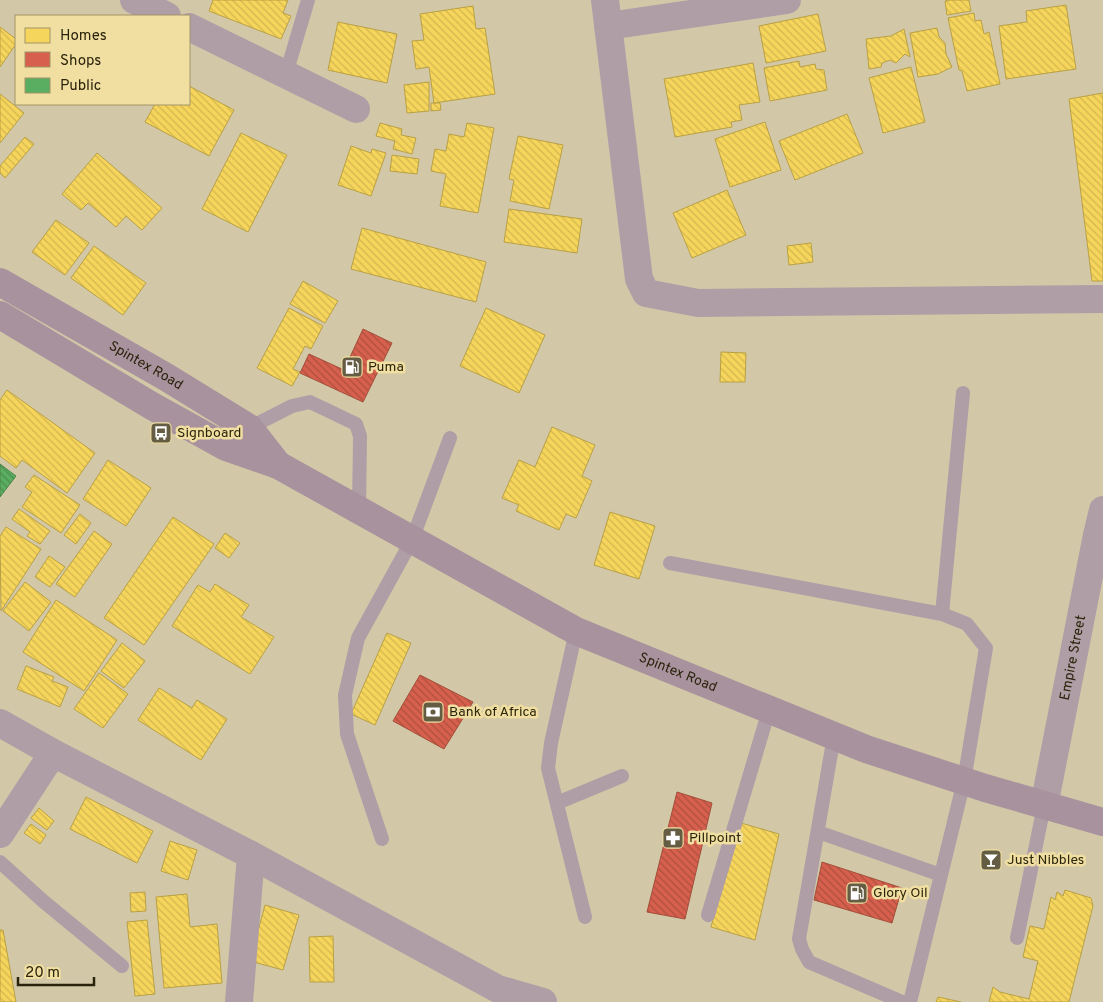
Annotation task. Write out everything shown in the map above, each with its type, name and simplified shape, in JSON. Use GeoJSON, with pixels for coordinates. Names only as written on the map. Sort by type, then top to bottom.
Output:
{"type":"FeatureCollection","features":[{"type":"Feature","properties":{"kind":"main road","name":"Spintex Road"},"geometry":{"type":"LineString","coordinates":[[0,282],[166,377],[248,428],[278,466]]}},
{"type":"Feature","properties":{"kind":"main road","name":"Spintex Road"},"geometry":{"type":"LineString","coordinates":[[3,323],[226,447],[278,466],[576,631],[866,749],[1044,806],[1103,822]]}},
{"type":"Feature","properties":{"kind":"street"},"geometry":{"type":"LineString","coordinates":[[134,0],[165,15]]}},
{"type":"Feature","properties":{"kind":"street"},"geometry":{"type":"LineString","coordinates":[[787,0],[607,13],[639,279],[646,293],[698,303],[1103,300]]}},
{"type":"Feature","properties":{"kind":"street"},"geometry":{"type":"LineString","coordinates":[[190,27],[356,109]]}},
{"type":"Feature","properties":{"kind":"street"},"geometry":{"type":"LineString","coordinates":[[3,323],[26,297]]}},
{"type":"Feature","properties":{"kind":"street","name":"Empire Street"},"geometry":{"type":"LineString","coordinates":[[1044,806],[1103,510]]}},
{"type":"Feature","properties":{"kind":"street"},"geometry":{"type":"LineString","coordinates":[[0,723],[53,753],[251,855],[500,995],[543,1002]]}},
{"type":"Feature","properties":{"kind":"street"},"geometry":{"type":"LineString","coordinates":[[0,834],[53,753]]}},
{"type":"Feature","properties":{"kind":"street"},"geometry":{"type":"LineString","coordinates":[[238,1002],[251,855]]}},
{"type":"Feature","properties":{"kind":"lane"},"geometry":{"type":"LineString","coordinates":[[286,74],[308,0]]}},
{"type":"Feature","properties":{"kind":"lane"},"geometry":{"type":"LineString","coordinates":[[942,614],[963,393]]}},
{"type":"Feature","properties":{"kind":"lane"},"geometry":{"type":"LineString","coordinates":[[248,428],[292,406],[310,402],[356,424],[360,436],[359,511]]}},
{"type":"Feature","properties":{"kind":"lane"},"geometry":{"type":"LineString","coordinates":[[382,839],[347,734],[345,695],[358,638],[412,540],[450,438]]}},
{"type":"Feature","properties":{"kind":"lane"},"geometry":{"type":"LineString","coordinates":[[670,562],[942,614],[967,624],[986,648],[964,781],[910,1002]]}},
{"type":"Feature","properties":{"kind":"lane"},"geometry":{"type":"LineString","coordinates":[[576,631],[550,743],[548,768],[585,917]]}},
{"type":"Feature","properties":{"kind":"lane"},"geometry":{"type":"LineString","coordinates":[[708,915],[769,710]]}},
{"type":"Feature","properties":{"kind":"lane"},"geometry":{"type":"LineString","coordinates":[[834,736],[799,939],[809,962],[902,1002]]}},
{"type":"Feature","properties":{"kind":"lane"},"geometry":{"type":"LineString","coordinates":[[557,803],[622,776]]}},
{"type":"Feature","properties":{"kind":"lane"},"geometry":{"type":"LineString","coordinates":[[1017,938],[1044,806]]}},
{"type":"Feature","properties":{"kind":"lane"},"geometry":{"type":"LineString","coordinates":[[818,832],[941,875]]}},
{"type":"Feature","properties":{"kind":"lane"},"geometry":{"type":"LineString","coordinates":[[0,862],[43,901],[122,966]]}},
{"type":"Feature","properties":{"kind":"building: Homes"},"geometry":{"type":"Polygon","coordinates":[[[213,0],[288,0],[283,13],[291,16],[281,39],[209,11],[213,0]]]}},
{"type":"Feature","properties":{"kind":"building: Homes"},"geometry":{"type":"Polygon","coordinates":[[[969,0],[971,11],[947,15],[945,1],[969,0]]]}},
{"type":"Feature","properties":{"kind":"building: Homes"},"geometry":{"type":"Polygon","coordinates":[[[1066,5],[1076,69],[1006,79],[999,26],[1027,22],[1026,11],[1066,5]]]}},
{"type":"Feature","properties":{"kind":"building: Homes"},"geometry":{"type":"Polygon","coordinates":[[[473,6],[476,29],[485,28],[495,94],[434,103],[429,67],[416,69],[412,41],[424,40],[420,14],[473,6]]]}},
{"type":"Feature","properties":{"kind":"building: Homes"},"geometry":{"type":"Polygon","coordinates":[[[974,13],[975,21],[981,20],[984,34],[989,32],[1000,84],[967,91],[962,71],[959,70],[948,18],[974,13]]]}},
{"type":"Feature","properties":{"kind":"building: Homes"},"geometry":{"type":"Polygon","coordinates":[[[818,14],[826,51],[766,63],[759,26],[818,14]]]}},
{"type":"Feature","properties":{"kind":"building: Homes"},"geometry":{"type":"Polygon","coordinates":[[[338,22],[397,34],[387,83],[328,70],[338,22]]]}},
{"type":"Feature","properties":{"kind":"building: Homes"},"geometry":{"type":"Polygon","coordinates":[[[0,27],[15,38],[15,45],[0,67],[0,27]]]}},
{"type":"Feature","properties":{"kind":"building: Homes"},"geometry":{"type":"Polygon","coordinates":[[[937,28],[939,37],[945,43],[946,54],[952,67],[938,74],[918,77],[910,33],[937,28]]]}},
{"type":"Feature","properties":{"kind":"building: Homes"},"geometry":{"type":"Polygon","coordinates":[[[904,29],[910,57],[905,54],[896,63],[890,60],[882,63],[881,67],[869,69],[866,39],[891,36],[904,29]]]}},
{"type":"Feature","properties":{"kind":"building: Homes"},"geometry":{"type":"Polygon","coordinates":[[[799,61],[800,67],[815,64],[816,69],[824,70],[827,90],[770,101],[764,68],[799,61]]]}},
{"type":"Feature","properties":{"kind":"building: Homes"},"geometry":{"type":"Polygon","coordinates":[[[753,63],[760,102],[739,105],[742,120],[731,122],[732,127],[675,137],[664,79],[753,63]]]}},
{"type":"Feature","properties":{"kind":"building: Homes"},"geometry":{"type":"Polygon","coordinates":[[[911,67],[925,122],[883,133],[869,78],[911,67]]]}},
{"type":"Feature","properties":{"kind":"building: Homes"},"geometry":{"type":"Polygon","coordinates":[[[429,82],[429,111],[407,113],[404,85],[429,82]]]}},
{"type":"Feature","properties":{"kind":"building: Homes"},"geometry":{"type":"Polygon","coordinates":[[[190,87],[234,110],[209,156],[145,122],[154,105],[190,105],[190,87]]]}},
{"type":"Feature","properties":{"kind":"building: Homes"},"geometry":{"type":"Polygon","coordinates":[[[1103,93],[1103,281],[1092,281],[1069,99],[1103,93]]]}},
{"type":"Feature","properties":{"kind":"building: Homes"},"geometry":{"type":"Polygon","coordinates":[[[0,94],[24,113],[0,143],[0,94]]]}},
{"type":"Feature","properties":{"kind":"building: Homes"},"geometry":{"type":"Polygon","coordinates":[[[431,103],[440,103],[441,110],[431,111],[431,103]]]}},
{"type":"Feature","properties":{"kind":"building: Homes"},"geometry":{"type":"Polygon","coordinates":[[[847,114],[863,153],[795,180],[779,141],[847,114]]]}},
{"type":"Feature","properties":{"kind":"building: Homes"},"geometry":{"type":"Polygon","coordinates":[[[765,122],[781,170],[730,187],[715,139],[765,122]]]}},
{"type":"Feature","properties":{"kind":"building: Homes"},"geometry":{"type":"Polygon","coordinates":[[[380,123],[402,129],[401,135],[416,138],[412,154],[393,149],[395,141],[376,136],[380,123]]]}},
{"type":"Feature","properties":{"kind":"building: Homes"},"geometry":{"type":"Polygon","coordinates":[[[467,123],[494,128],[478,213],[440,206],[446,174],[431,171],[435,149],[446,151],[449,134],[464,137],[467,123]]]}},
{"type":"Feature","properties":{"kind":"building: Homes"},"geometry":{"type":"Polygon","coordinates":[[[241,133],[287,155],[248,232],[202,209],[241,133]]]}},
{"type":"Feature","properties":{"kind":"building: Homes"},"geometry":{"type":"Polygon","coordinates":[[[518,136],[563,145],[549,209],[510,201],[514,180],[509,179],[518,136]]]}},
{"type":"Feature","properties":{"kind":"building: Homes"},"geometry":{"type":"Polygon","coordinates":[[[25,137],[34,144],[5,178],[0,173],[0,166],[25,137]]]}},
{"type":"Feature","properties":{"kind":"building: Homes"},"geometry":{"type":"Polygon","coordinates":[[[351,146],[371,153],[372,149],[386,153],[371,196],[338,185],[351,146]]]}},
{"type":"Feature","properties":{"kind":"building: Homes"},"geometry":{"type":"Polygon","coordinates":[[[97,153],[162,208],[142,230],[126,216],[116,227],[88,203],[81,210],[62,194],[97,153]]]}},
{"type":"Feature","properties":{"kind":"building: Homes"},"geometry":{"type":"Polygon","coordinates":[[[392,155],[419,159],[417,174],[390,171],[392,155]]]}},
{"type":"Feature","properties":{"kind":"building: Homes"},"geometry":{"type":"Polygon","coordinates":[[[727,190],[746,235],[692,258],[673,213],[727,190]]]}},
{"type":"Feature","properties":{"kind":"building: Homes"},"geometry":{"type":"Polygon","coordinates":[[[509,209],[582,219],[577,253],[504,242],[509,209]]]}},
{"type":"Feature","properties":{"kind":"building: Homes"},"geometry":{"type":"Polygon","coordinates":[[[56,220],[89,243],[65,275],[32,252],[56,220]]]}},
{"type":"Feature","properties":{"kind":"building: Homes"},"geometry":{"type":"Polygon","coordinates":[[[362,228],[486,262],[476,302],[351,269],[362,228]]]}},
{"type":"Feature","properties":{"kind":"building: Homes"},"geometry":{"type":"Polygon","coordinates":[[[811,243],[813,262],[789,265],[787,246],[811,243]]]}},
{"type":"Feature","properties":{"kind":"building: Homes"},"geometry":{"type":"Polygon","coordinates":[[[94,246],[146,283],[123,315],[71,278],[94,246]]]}},
{"type":"Feature","properties":{"kind":"building: Homes"},"geometry":{"type":"Polygon","coordinates":[[[303,281],[338,301],[325,323],[290,304],[303,281]]]}},
{"type":"Feature","properties":{"kind":"building: Homes"},"geometry":{"type":"Polygon","coordinates":[[[289,308],[323,326],[311,349],[305,346],[293,369],[300,372],[292,386],[257,368],[289,308]]]}},
{"type":"Feature","properties":{"kind":"building: Homes"},"geometry":{"type":"Polygon","coordinates":[[[486,308],[545,335],[519,393],[460,366],[486,308]]]}},
{"type":"Feature","properties":{"kind":"building: Homes"},"geometry":{"type":"Polygon","coordinates":[[[721,352],[746,353],[745,382],[720,382],[721,352]]]}},
{"type":"Feature","properties":{"kind":"building: Homes"},"geometry":{"type":"Polygon","coordinates":[[[7,390],[95,453],[67,493],[22,460],[16,468],[0,456],[0,400],[7,390]]]}},
{"type":"Feature","properties":{"kind":"building: Homes"},"geometry":{"type":"Polygon","coordinates":[[[552,427],[595,445],[582,476],[592,481],[576,518],[566,514],[559,530],[516,511],[519,505],[502,498],[519,460],[535,467],[552,427]]]}},
{"type":"Feature","properties":{"kind":"building: Homes"},"geometry":{"type":"Polygon","coordinates":[[[108,460],[151,488],[126,526],[83,499],[108,460]]]}},
{"type":"Feature","properties":{"kind":"building: Homes"},"geometry":{"type":"Polygon","coordinates":[[[34,475],[80,505],[61,533],[22,507],[32,492],[25,487],[34,475]]]}},
{"type":"Feature","properties":{"kind":"building: Homes"},"geometry":{"type":"Polygon","coordinates":[[[19,509],[50,531],[40,544],[27,536],[30,532],[12,519],[19,509]]]}},
{"type":"Feature","properties":{"kind":"building: Homes"},"geometry":{"type":"Polygon","coordinates":[[[610,512],[655,526],[639,579],[594,565],[610,512]]]}},
{"type":"Feature","properties":{"kind":"building: Homes"},"geometry":{"type":"Polygon","coordinates":[[[80,514],[91,523],[76,544],[64,535],[80,514]]]}},
{"type":"Feature","properties":{"kind":"building: Homes"},"geometry":{"type":"Polygon","coordinates":[[[173,517],[214,544],[144,645],[104,618],[173,517]]]}},
{"type":"Feature","properties":{"kind":"building: Homes"},"geometry":{"type":"Polygon","coordinates":[[[6,527],[41,549],[1,611],[0,536],[6,527]]]}},
{"type":"Feature","properties":{"kind":"building: Homes"},"geometry":{"type":"Polygon","coordinates":[[[94,531],[112,544],[75,597],[56,584],[94,531]]]}},
{"type":"Feature","properties":{"kind":"building: Homes"},"geometry":{"type":"Polygon","coordinates":[[[225,533],[240,543],[229,558],[215,548],[225,533]]]}},
{"type":"Feature","properties":{"kind":"building: Homes"},"geometry":{"type":"Polygon","coordinates":[[[49,556],[65,567],[50,587],[35,577],[49,556]]]}},
{"type":"Feature","properties":{"kind":"building: Homes"},"geometry":{"type":"Polygon","coordinates":[[[25,582],[51,602],[29,631],[3,611],[25,582]]]}},
{"type":"Feature","properties":{"kind":"building: Homes"},"geometry":{"type":"Polygon","coordinates":[[[215,584],[249,605],[241,617],[274,637],[250,674],[172,626],[198,585],[210,592],[215,584]]]}},
{"type":"Feature","properties":{"kind":"building: Homes"},"geometry":{"type":"Polygon","coordinates":[[[56,600],[117,640],[84,691],[23,652],[56,600]]]}},
{"type":"Feature","properties":{"kind":"building: Homes"},"geometry":{"type":"Polygon","coordinates":[[[387,633],[411,643],[375,725],[351,714],[387,633]]]}},
{"type":"Feature","properties":{"kind":"building: Homes"},"geometry":{"type":"Polygon","coordinates":[[[122,643],[145,661],[124,688],[101,671],[122,643]]]}},
{"type":"Feature","properties":{"kind":"building: Homes"},"geometry":{"type":"Polygon","coordinates":[[[26,666],[54,677],[52,681],[68,687],[60,707],[17,689],[26,666]]]}},
{"type":"Feature","properties":{"kind":"building: Homes"},"geometry":{"type":"Polygon","coordinates":[[[99,673],[128,694],[103,728],[74,709],[99,673]]]}},
{"type":"Feature","properties":{"kind":"building: Homes"},"geometry":{"type":"Polygon","coordinates":[[[159,688],[192,708],[197,700],[227,719],[201,760],[138,720],[159,688]]]}},
{"type":"Feature","properties":{"kind":"building: Homes"},"geometry":{"type":"Polygon","coordinates":[[[86,797],[153,831],[137,863],[70,829],[86,797]]]}},
{"type":"Feature","properties":{"kind":"building: Homes"},"geometry":{"type":"Polygon","coordinates":[[[39,808],[54,821],[47,830],[31,818],[39,808]]]}},
{"type":"Feature","properties":{"kind":"building: Homes"},"geometry":{"type":"Polygon","coordinates":[[[741,823],[779,834],[755,940],[711,927],[741,823]]]}},
{"type":"Feature","properties":{"kind":"building: Homes"},"geometry":{"type":"Polygon","coordinates":[[[31,824],[46,835],[40,844],[24,833],[31,824]]]}},
{"type":"Feature","properties":{"kind":"building: Homes"},"geometry":{"type":"Polygon","coordinates":[[[170,841],[197,850],[188,880],[161,871],[170,841]]]}},
{"type":"Feature","properties":{"kind":"building: Homes"},"geometry":{"type":"Polygon","coordinates":[[[1065,890],[1091,898],[1093,906],[1069,1002],[989,1002],[993,987],[1000,992],[1029,999],[1038,961],[1023,957],[1030,926],[1044,929],[1051,897],[1055,900],[1057,892],[1063,896],[1065,890]]]}},
{"type":"Feature","properties":{"kind":"building: Homes"},"geometry":{"type":"Polygon","coordinates":[[[145,892],[146,911],[131,912],[130,893],[145,892]]]}},
{"type":"Feature","properties":{"kind":"building: Homes"},"geometry":{"type":"Polygon","coordinates":[[[187,894],[190,927],[217,924],[222,983],[164,988],[156,897],[187,894]]]}},
{"type":"Feature","properties":{"kind":"building: Homes"},"geometry":{"type":"Polygon","coordinates":[[[265,905],[299,915],[283,970],[250,961],[265,905]]]}},
{"type":"Feature","properties":{"kind":"building: Homes"},"geometry":{"type":"Polygon","coordinates":[[[147,920],[155,994],[135,996],[127,922],[147,920]]]}},
{"type":"Feature","properties":{"kind":"building: Homes"},"geometry":{"type":"Polygon","coordinates":[[[0,930],[3,930],[16,1002],[0,1002],[0,930]]]}},
{"type":"Feature","properties":{"kind":"building: Homes"},"geometry":{"type":"Polygon","coordinates":[[[333,936],[334,982],[310,982],[309,937],[333,936]]]}},
{"type":"Feature","properties":{"kind":"building: Homes"},"geometry":{"type":"Polygon","coordinates":[[[938,997],[961,1002],[936,1002],[938,997]]]}},
{"type":"Feature","properties":{"kind":"building: Shops"},"geometry":{"type":"Polygon","coordinates":[[[363,329],[392,343],[363,402],[300,373],[309,354],[344,370],[363,329]]]}},
{"type":"Feature","properties":{"kind":"building: Shops","name":"Bank of Africa"},"geometry":{"type":"Polygon","coordinates":[[[420,675],[473,702],[444,749],[393,721],[420,675]]]}},
{"type":"Feature","properties":{"kind":"building: Shops"},"geometry":{"type":"Polygon","coordinates":[[[677,792],[712,803],[685,919],[647,912],[677,792]]]}},
{"type":"Feature","properties":{"kind":"building: Shops"},"geometry":{"type":"Polygon","coordinates":[[[822,862],[902,888],[892,923],[814,900],[822,862]]]}},
{"type":"Feature","properties":{"kind":"building: Public"},"geometry":{"type":"Polygon","coordinates":[[[0,464],[16,476],[0,497],[0,464]]]}},
{"type":"Feature","properties":{"kind":"place","name":"Puma"},"geometry":{"type":"Point","coordinates":[352,367]}},
{"type":"Feature","properties":{"kind":"place","name":"Signboard"},"geometry":{"type":"Point","coordinates":[161,433]}},
{"type":"Feature","properties":{"kind":"place","name":"Bank of Africa"},"geometry":{"type":"Point","coordinates":[433,712]}},
{"type":"Feature","properties":{"kind":"place","name":"Pillpoint"},"geometry":{"type":"Point","coordinates":[673,838]}},
{"type":"Feature","properties":{"kind":"place","name":"Just Nibbles"},"geometry":{"type":"Point","coordinates":[991,860]}},
{"type":"Feature","properties":{"kind":"place","name":"Glory Oil"},"geometry":{"type":"Point","coordinates":[857,893]}}]}
